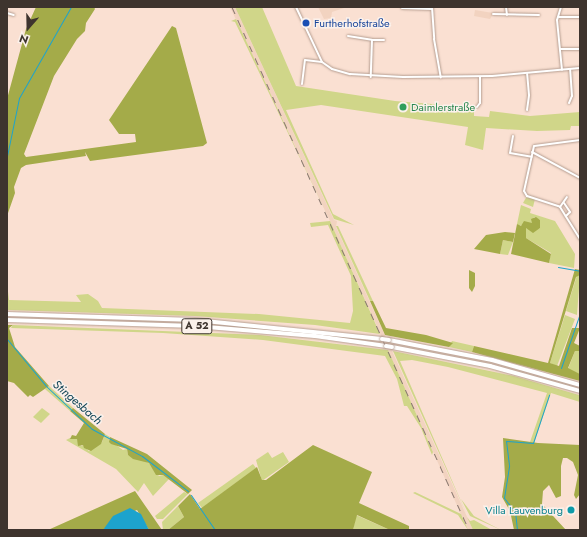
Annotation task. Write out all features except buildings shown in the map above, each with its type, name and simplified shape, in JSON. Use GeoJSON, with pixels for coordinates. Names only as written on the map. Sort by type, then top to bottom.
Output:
{"type":"FeatureCollection","features":[{"type":"Feature","properties":{"kind":"highway","name":"A 52"},"geometry":{"type":"LineString","coordinates":[[7,314],[195,320],[382,338],[492,360],[580,385]]}},
{"type":"Feature","properties":{"kind":"highway","name":"A 52"},"geometry":{"type":"LineString","coordinates":[[7,320],[195,326],[268,332],[392,346],[490,366],[580,392]]}},
{"type":"Feature","properties":{"kind":"street"},"geometry":{"type":"LineString","coordinates":[[296,7],[322,62]]}},
{"type":"Feature","properties":{"kind":"street"},"geometry":{"type":"LineString","coordinates":[[506,7],[507,15]]}},
{"type":"Feature","properties":{"kind":"street"},"geometry":{"type":"LineString","coordinates":[[561,7],[559,17],[562,70]]}},
{"type":"Feature","properties":{"kind":"street"},"geometry":{"type":"LineString","coordinates":[[402,8],[432,8],[433,30],[441,77]]}},
{"type":"Feature","properties":{"kind":"street"},"geometry":{"type":"LineString","coordinates":[[7,12],[14,15]]}},
{"type":"Feature","properties":{"kind":"street"},"geometry":{"type":"LineString","coordinates":[[493,14],[539,15]]}},
{"type":"Feature","properties":{"kind":"street"},"geometry":{"type":"LineString","coordinates":[[559,17],[580,17]]}},
{"type":"Feature","properties":{"kind":"street"},"geometry":{"type":"LineString","coordinates":[[348,36],[369,38],[372,40],[384,40]]}},
{"type":"Feature","properties":{"kind":"street"},"geometry":{"type":"LineString","coordinates":[[371,76],[372,40]]}},
{"type":"Feature","properties":{"kind":"street"},"geometry":{"type":"LineString","coordinates":[[560,49],[580,49]]}},
{"type":"Feature","properties":{"kind":"street"},"geometry":{"type":"LineString","coordinates":[[302,84],[305,60],[322,62],[339,72],[371,76],[480,77],[527,74],[580,68]]}},
{"type":"Feature","properties":{"kind":"street"},"geometry":{"type":"LineString","coordinates":[[569,103],[572,96],[570,70]]}},
{"type":"Feature","properties":{"kind":"street"},"geometry":{"type":"LineString","coordinates":[[527,74],[529,94],[527,110]]}},
{"type":"Feature","properties":{"kind":"street"},"geometry":{"type":"LineString","coordinates":[[477,107],[480,103],[480,77]]}},
{"type":"Feature","properties":{"kind":"street"},"geometry":{"type":"LineString","coordinates":[[513,136],[510,152],[532,157]]}},
{"type":"Feature","properties":{"kind":"street"},"geometry":{"type":"LineString","coordinates":[[580,140],[535,146],[532,152],[526,195],[560,207],[580,239]]}},
{"type":"Feature","properties":{"kind":"street"},"geometry":{"type":"LineString","coordinates":[[532,152],[580,178]]}},
{"type":"Feature","properties":{"kind":"street"},"geometry":{"type":"LineString","coordinates":[[560,207],[567,198]]}},
{"type":"Feature","properties":{"kind":"street"},"geometry":{"type":"LineString","coordinates":[[564,203],[570,212],[566,216]]}},
{"type":"Feature","properties":{"kind":"shaded area"},"geometry":{"type":"Polygon","coordinates":[[[230,7],[235,7],[334,220],[337,221],[336,227],[473,530],[468,530],[329,219],[230,7]]]}},
{"type":"Feature","properties":{"kind":"shaded area"},"geometry":{"type":"Polygon","coordinates":[[[318,7],[347,7],[332,12],[331,18],[324,19],[318,7]]]}},
{"type":"Feature","properties":{"kind":"shaded area"},"geometry":{"type":"Polygon","coordinates":[[[475,10],[493,14],[490,19],[474,16],[475,10]]]}},
{"type":"Feature","properties":{"kind":"green space"},"geometry":{"type":"Polygon","coordinates":[[[36,7],[94,7],[95,9],[86,23],[85,31],[77,39],[54,76],[24,154],[26,157],[136,142],[135,134],[119,134],[109,120],[172,26],[176,28],[207,143],[203,146],[90,161],[85,152],[86,156],[26,165],[21,168],[14,187],[15,193],[7,216],[7,99],[26,29],[36,7]]]}},
{"type":"Feature","properties":{"kind":"green space"},"geometry":{"type":"Polygon","coordinates":[[[235,7],[262,7],[296,86],[395,101],[444,105],[446,109],[474,111],[474,116],[489,117],[490,111],[530,116],[580,112],[580,126],[571,126],[570,130],[537,131],[486,128],[483,150],[465,145],[468,127],[321,105],[286,110],[333,214],[354,225],[334,219],[235,7]]]}},
{"type":"Feature","properties":{"kind":"green space"},"geometry":{"type":"Polygon","coordinates":[[[236,19],[329,219],[235,22],[231,21],[236,19]]]}},
{"type":"Feature","properties":{"kind":"green space"},"geometry":{"type":"Polygon","coordinates":[[[527,196],[535,199],[533,207],[523,203],[527,196]]]}},
{"type":"Feature","properties":{"kind":"green space"},"geometry":{"type":"Polygon","coordinates":[[[521,205],[531,209],[530,213],[555,221],[575,254],[574,268],[549,263],[551,253],[526,238],[526,228],[535,230],[540,228],[540,220],[534,217],[532,223],[519,226],[517,224],[521,205]]]}},
{"type":"Feature","properties":{"kind":"green space"},"geometry":{"type":"Polygon","coordinates":[[[536,217],[540,220],[540,228],[533,233],[526,228],[526,238],[551,254],[549,263],[511,254],[517,224],[521,226],[524,221],[532,223],[531,219],[536,217]]]}},
{"type":"Feature","properties":{"kind":"green space"},"geometry":{"type":"Polygon","coordinates":[[[330,221],[380,334],[315,325],[195,316],[7,310],[7,283],[9,300],[81,302],[76,295],[88,294],[98,301],[102,308],[259,314],[350,323],[353,311],[351,276],[328,225],[311,227],[310,223],[330,221]]]}},
{"type":"Feature","properties":{"kind":"green space"},"geometry":{"type":"Polygon","coordinates":[[[336,226],[338,226],[373,301],[370,301],[336,226]]]}},
{"type":"Feature","properties":{"kind":"green space"},"geometry":{"type":"Polygon","coordinates":[[[505,232],[515,233],[513,242],[503,240],[500,254],[474,249],[486,235],[505,232]]]}},
{"type":"Feature","properties":{"kind":"green space"},"geometry":{"type":"Polygon","coordinates":[[[503,240],[513,242],[508,255],[500,254],[503,240]]]}},
{"type":"Feature","properties":{"kind":"green space"},"geometry":{"type":"Polygon","coordinates":[[[575,269],[580,270],[580,275],[576,277],[550,363],[559,366],[572,328],[580,328],[574,343],[580,346],[580,351],[575,351],[568,368],[580,374],[580,381],[472,352],[474,346],[548,363],[575,269]]]}},
{"type":"Feature","properties":{"kind":"green space"},"geometry":{"type":"Polygon","coordinates":[[[469,270],[475,273],[475,286],[472,292],[469,288],[469,270]]]}},
{"type":"Feature","properties":{"kind":"green space"},"geometry":{"type":"Polygon","coordinates":[[[577,275],[580,275],[577,315],[566,311],[577,275]]]}},
{"type":"Feature","properties":{"kind":"green space"},"geometry":{"type":"Polygon","coordinates":[[[370,301],[373,301],[386,328],[426,335],[453,343],[449,347],[385,335],[370,301]]]}},
{"type":"Feature","properties":{"kind":"green space"},"geometry":{"type":"Polygon","coordinates":[[[565,315],[575,319],[557,366],[550,363],[565,315]]]}},
{"type":"Feature","properties":{"kind":"green space"},"geometry":{"type":"Polygon","coordinates":[[[7,325],[13,325],[9,328],[15,347],[49,386],[33,397],[30,395],[28,397],[14,383],[7,381],[7,325]]]}},
{"type":"Feature","properties":{"kind":"green space"},"geometry":{"type":"Polygon","coordinates":[[[13,325],[260,335],[388,350],[433,452],[432,455],[421,428],[407,406],[404,406],[397,379],[385,356],[263,340],[163,333],[11,328],[13,325]]]}},
{"type":"Feature","properties":{"kind":"green space"},"geometry":{"type":"Polygon","coordinates":[[[452,341],[474,346],[472,352],[449,347],[452,341]]]}},
{"type":"Feature","properties":{"kind":"green space"},"geometry":{"type":"Polygon","coordinates":[[[393,351],[514,376],[579,395],[580,402],[551,393],[534,443],[530,442],[547,393],[448,367],[412,360],[400,361],[467,515],[393,351]]]}},
{"type":"Feature","properties":{"kind":"green space"},"geometry":{"type":"Polygon","coordinates":[[[575,351],[580,351],[580,374],[568,369],[575,351]]]}},
{"type":"Feature","properties":{"kind":"green space"},"geometry":{"type":"Polygon","coordinates":[[[49,386],[73,408],[70,411],[45,389],[49,386]]]}},
{"type":"Feature","properties":{"kind":"green space"},"geometry":{"type":"Polygon","coordinates":[[[42,408],[50,414],[41,423],[33,417],[42,408]]]}},
{"type":"Feature","properties":{"kind":"green space"},"geometry":{"type":"Polygon","coordinates":[[[73,408],[105,434],[101,444],[91,451],[84,448],[83,445],[78,446],[77,439],[70,439],[72,435],[76,436],[84,423],[70,411],[73,408]]]}},
{"type":"Feature","properties":{"kind":"green space"},"geometry":{"type":"Polygon","coordinates":[[[105,434],[110,437],[109,440],[123,450],[127,449],[128,455],[149,463],[159,476],[163,475],[169,479],[153,496],[144,483],[138,492],[116,469],[66,440],[70,438],[77,439],[81,446],[83,445],[89,451],[102,442],[105,434]]]}},
{"type":"Feature","properties":{"kind":"green space"},"geometry":{"type":"Polygon","coordinates":[[[110,437],[147,454],[192,490],[188,494],[163,475],[156,475],[149,463],[133,459],[128,455],[127,449],[111,444],[109,442],[110,437]]]}},
{"type":"Feature","properties":{"kind":"green space"},"geometry":{"type":"Polygon","coordinates":[[[503,438],[538,443],[580,445],[580,494],[576,499],[574,495],[578,475],[573,462],[567,458],[563,458],[561,466],[561,496],[556,498],[549,485],[543,491],[542,504],[566,530],[514,530],[510,511],[502,497],[505,477],[503,438]]]}},
{"type":"Feature","properties":{"kind":"green space"},"geometry":{"type":"Polygon","coordinates":[[[313,445],[372,472],[359,503],[409,526],[409,530],[390,530],[357,515],[353,530],[168,530],[184,517],[178,506],[190,494],[200,509],[257,467],[262,480],[266,480],[313,445]]]}},
{"type":"Feature","properties":{"kind":"green space"},"geometry":{"type":"Polygon","coordinates":[[[268,452],[272,458],[283,452],[289,462],[262,481],[256,460],[268,452]]]}},
{"type":"Feature","properties":{"kind":"green space"},"geometry":{"type":"Polygon","coordinates":[[[253,464],[256,468],[202,508],[198,503],[253,464]]]}},
{"type":"Feature","properties":{"kind":"green space"},"geometry":{"type":"Polygon","coordinates":[[[135,491],[162,530],[149,530],[137,510],[112,521],[103,530],[48,530],[135,491]]]}},
{"type":"Feature","properties":{"kind":"green space"},"geometry":{"type":"Polygon","coordinates":[[[184,492],[188,494],[163,519],[157,519],[155,516],[184,492]]]}},
{"type":"Feature","properties":{"kind":"green space"},"geometry":{"type":"Polygon","coordinates":[[[415,492],[461,514],[468,530],[458,515],[413,493],[415,492]]]}},
{"type":"Feature","properties":{"kind":"green space"},"geometry":{"type":"Polygon","coordinates":[[[461,499],[474,516],[501,530],[470,516],[461,499]]]}},
{"type":"Feature","properties":{"kind":"green space"},"geometry":{"type":"Polygon","coordinates":[[[178,506],[184,517],[168,530],[163,530],[162,522],[178,506]]]}},
{"type":"Feature","properties":{"kind":"green space"},"geometry":{"type":"Polygon","coordinates":[[[356,515],[390,530],[353,530],[356,515]]]}},
{"type":"Feature","properties":{"kind":"green space"},"geometry":{"type":"Polygon","coordinates":[[[467,517],[470,521],[474,520],[492,530],[473,530],[467,517]]]}},
{"type":"Feature","properties":{"kind":"water"},"geometry":{"type":"Polygon","coordinates":[[[130,508],[141,514],[149,530],[103,530],[113,516],[130,508]]]}},
{"type":"Feature","properties":{"kind":"waterway","name":"Stingesbach"},"geometry":{"type":"LineString","coordinates":[[7,156],[19,98],[71,7]]}},
{"type":"Feature","properties":{"kind":"waterway"},"geometry":{"type":"LineString","coordinates":[[558,267],[580,271]]}},
{"type":"Feature","properties":{"kind":"waterway"},"geometry":{"type":"LineString","coordinates":[[561,368],[580,313]]}},
{"type":"Feature","properties":{"kind":"waterway","name":"Stingesbach"},"geometry":{"type":"LineString","coordinates":[[7,339],[46,386],[92,429],[142,456],[188,491]]}},
{"type":"Feature","properties":{"kind":"waterway"},"geometry":{"type":"LineString","coordinates":[[517,530],[515,512],[504,498],[509,465],[506,441],[533,443],[549,395]]}},
{"type":"Feature","properties":{"kind":"waterway","name":"Stingesbach"},"geometry":{"type":"LineString","coordinates":[[191,495],[215,530]]}},
{"type":"Feature","properties":{"kind":"railway"},"geometry":{"type":"LineString","coordinates":[[232,7],[469,530]]}},
{"type":"Feature","properties":{"kind":"place","name":"Furtherhofstraße"},"geometry":{"type":"Point","coordinates":[306,23]}},
{"type":"Feature","properties":{"kind":"place","name":"Daimlerstraße"},"geometry":{"type":"Point","coordinates":[403,107]}},
{"type":"Feature","properties":{"kind":"place","name":"Villa Lauvenburg"},"geometry":{"type":"Point","coordinates":[571,510]}}]}
